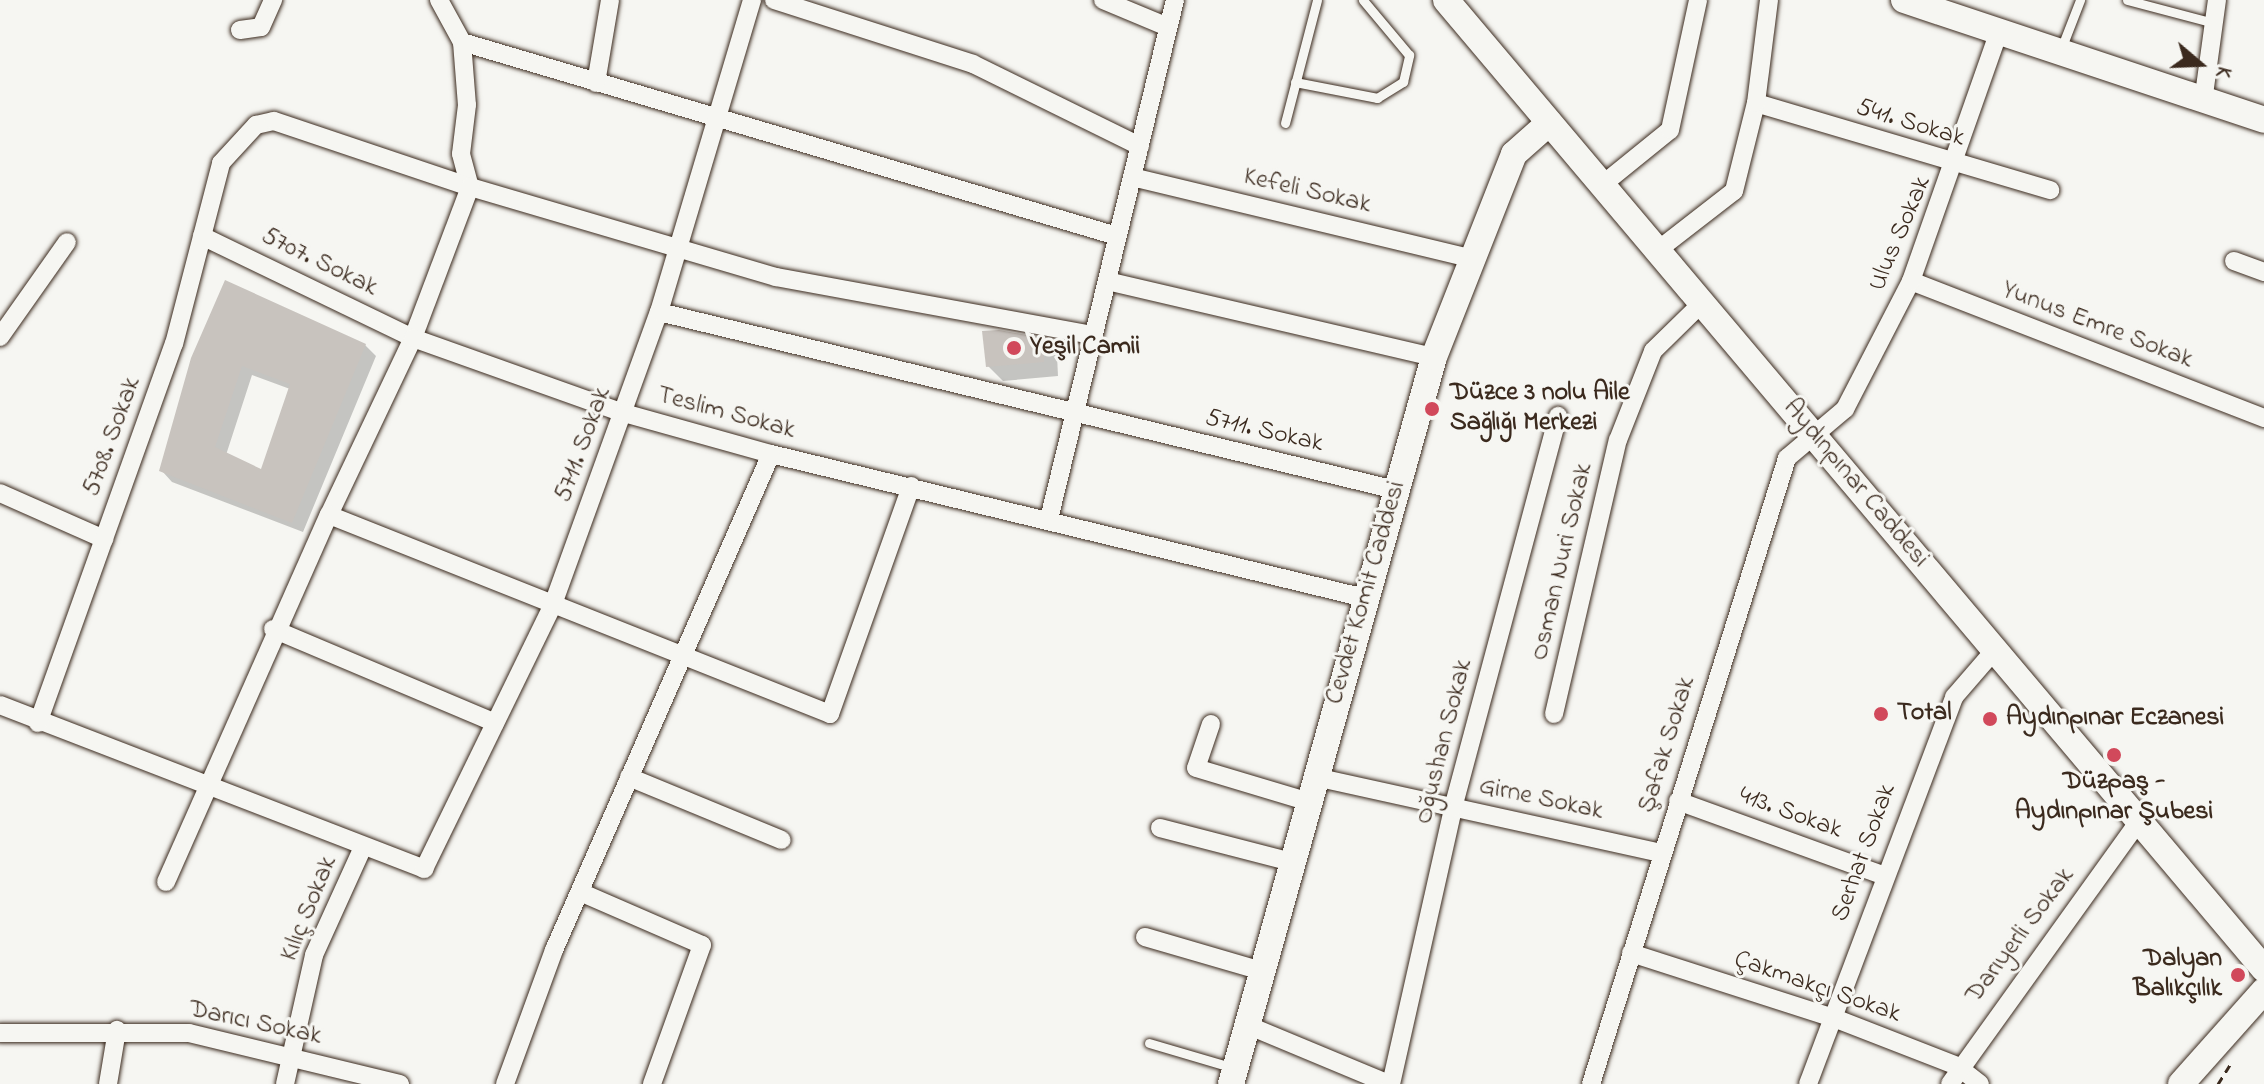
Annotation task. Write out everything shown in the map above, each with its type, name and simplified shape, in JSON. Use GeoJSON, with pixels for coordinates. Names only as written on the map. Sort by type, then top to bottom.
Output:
{"type":"FeatureCollection","features":[{"type":"Feature","properties":{"kind":"main road","name":"Aydınpınar Caddesi"},"geometry":{"type":"LineString","coordinates":[[1446,0],[1701,304],[1817,436],[1993,652],[2264,969]]}},
{"type":"Feature","properties":{"kind":"main road"},"geometry":{"type":"LineString","coordinates":[[1904,0],[1998,34],[2264,120]]}},
{"type":"Feature","properties":{"kind":"main road","name":"Cevdet Komit Caddesi"},"geometry":{"type":"LineString","coordinates":[[1233,1076],[1434,357],[1469,258],[1514,154],[1549,123]]}},
{"type":"Feature","properties":{"kind":"main road"},"geometry":{"type":"LineString","coordinates":[[2181,1084],[2264,991]]}},
{"type":"Feature","properties":{"kind":"street"},"geometry":{"type":"LineString","coordinates":[[240,30],[261,27],[273,0]]}},
{"type":"Feature","properties":{"kind":"street"},"geometry":{"type":"LineString","coordinates":[[166,882],[273,629],[413,338],[470,187],[461,154],[467,105],[462,42],[439,0]]}},
{"type":"Feature","properties":{"kind":"street"},"geometry":{"type":"LineString","coordinates":[[596,83],[610,0]]}},
{"type":"Feature","properties":{"kind":"street"},"geometry":{"type":"LineString","coordinates":[[659,312],[752,0]]}},
{"type":"Feature","properties":{"kind":"street"},"geometry":{"type":"LineString","coordinates":[[774,0],[973,64],[1140,146]]}},
{"type":"Feature","properties":{"kind":"street"},"geometry":{"type":"LineString","coordinates":[[1103,0],[1168,27]]}},
{"type":"Feature","properties":{"kind":"street"},"geometry":{"type":"LineString","coordinates":[[1049,519],[1091,335],[1175,0]]}},
{"type":"Feature","properties":{"kind":"street"},"geometry":{"type":"LineString","coordinates":[[1602,185],[1670,130],[1698,0]]}},
{"type":"Feature","properties":{"kind":"street"},"geometry":{"type":"LineString","coordinates":[[1658,250],[1734,191],[1756,103],[1769,0]]}},
{"type":"Feature","properties":{"kind":"street"},"geometry":{"type":"LineString","coordinates":[[2203,102],[2217,0]]}},
{"type":"Feature","properties":{"kind":"street","name":"Ulus Sokak"},"geometry":{"type":"LineString","coordinates":[[1817,436],[1845,409],[1911,281],[1957,166],[1998,34]]}},
{"type":"Feature","properties":{"kind":"street"},"geometry":{"type":"LineString","coordinates":[[462,42],[1117,236]]}},
{"type":"Feature","properties":{"kind":"street","name":"541. Sokak"},"geometry":{"type":"LineString","coordinates":[[1756,103],[1957,166],[2050,190]]}},
{"type":"Feature","properties":{"kind":"street","name":"5708. Sokak"},"geometry":{"type":"LineString","coordinates":[[38,723],[174,344],[221,163],[256,125],[274,121],[470,187]]}},
{"type":"Feature","properties":{"kind":"street","name":"Kefeli Sokak"},"geometry":{"type":"LineString","coordinates":[[1132,177],[1469,258]]}},
{"type":"Feature","properties":{"kind":"street"},"geometry":{"type":"LineString","coordinates":[[470,187],[677,252],[1091,335]]}},
{"type":"Feature","properties":{"kind":"street","name":"5707. Sokak"},"geometry":{"type":"LineString","coordinates":[[202,236],[413,338]]}},
{"type":"Feature","properties":{"kind":"street"},"geometry":{"type":"LineString","coordinates":[[0,337],[67,242]]}},
{"type":"Feature","properties":{"kind":"street"},"geometry":{"type":"LineString","coordinates":[[2234,261],[2264,272]]}},
{"type":"Feature","properties":{"kind":"street"},"geometry":{"type":"LineString","coordinates":[[1107,281],[1434,357]]}},
{"type":"Feature","properties":{"kind":"street","name":"Yunus Emre Sokak"},"geometry":{"type":"LineString","coordinates":[[1911,281],[2264,418]]}},
{"type":"Feature","properties":{"kind":"street","name":"Osman Nuri Sokak"},"geometry":{"type":"LineString","coordinates":[[1554,714],[1618,440],[1653,351],[1701,304]]}},
{"type":"Feature","properties":{"kind":"street","name":"5711. Sokak"},"geometry":{"type":"LineString","coordinates":[[0,705],[38,723],[424,869],[552,607],[659,312],[755,329],[1073,413],[1396,490]]}},
{"type":"Feature","properties":{"kind":"street","name":"Teslim Sokak"},"geometry":{"type":"LineString","coordinates":[[413,338],[624,413],[771,454],[1365,598]]}},
{"type":"Feature","properties":{"kind":"street","name":"Oğushan Sokak"},"geometry":{"type":"LineString","coordinates":[[1390,1084],[1453,808],[1558,416]]}},
{"type":"Feature","properties":{"kind":"street","name":"Şafak Sokak"},"geometry":{"type":"LineString","coordinates":[[1591,1084],[1787,458],[1817,436]]}},
{"type":"Feature","properties":{"kind":"street"},"geometry":{"type":"LineString","coordinates":[[505,1084],[580,892],[771,454]]}},
{"type":"Feature","properties":{"kind":"street"},"geometry":{"type":"LineString","coordinates":[[329,515],[552,607],[830,714],[911,486]]}},
{"type":"Feature","properties":{"kind":"street"},"geometry":{"type":"LineString","coordinates":[[0,493],[104,539]]}},
{"type":"Feature","properties":{"kind":"street"},"geometry":{"type":"LineString","coordinates":[[273,629],[495,723]]}},
{"type":"Feature","properties":{"kind":"street","name":"Serhat Sokak"},"geometry":{"type":"LineString","coordinates":[[1808,1084],[1954,697],[1993,652]]}},
{"type":"Feature","properties":{"kind":"street","name":"Girne Sokak"},"geometry":{"type":"LineString","coordinates":[[1211,724],[1196,768],[1312,790],[1453,808],[1662,853]]}},
{"type":"Feature","properties":{"kind":"street"},"geometry":{"type":"LineString","coordinates":[[629,777],[782,840]]}},
{"type":"Feature","properties":{"kind":"street","name":"413. Sokak"},"geometry":{"type":"LineString","coordinates":[[1678,801],[1885,876]]}},
{"type":"Feature","properties":{"kind":"street","name":"Darıyerli Sokak"},"geometry":{"type":"LineString","coordinates":[[1950,1084],[1957,1066],[2138,822]]}},
{"type":"Feature","properties":{"kind":"street"},"geometry":{"type":"LineString","coordinates":[[1160,828],[1291,862]]}},
{"type":"Feature","properties":{"kind":"street","name":"Kılıç Sokak"},"geometry":{"type":"LineString","coordinates":[[285,1084],[314,955],[363,847]]}},
{"type":"Feature","properties":{"kind":"street"},"geometry":{"type":"LineString","coordinates":[[580,892],[702,945],[652,1084]]}},
{"type":"Feature","properties":{"kind":"street"},"geometry":{"type":"LineString","coordinates":[[1145,937],[1262,971]]}},
{"type":"Feature","properties":{"kind":"street","name":"Çakmakçı Sokak"},"geometry":{"type":"LineString","coordinates":[[1631,953],[1834,1018],[1957,1066],[1980,1084]]}},
{"type":"Feature","properties":{"kind":"street"},"geometry":{"type":"LineString","coordinates":[[1247,1025],[1390,1084]]}},
{"type":"Feature","properties":{"kind":"street"},"geometry":{"type":"LineString","coordinates":[[108,1084],[117,1030]]}},
{"type":"Feature","properties":{"kind":"street","name":"Darıcı Sokak"},"geometry":{"type":"LineString","coordinates":[[0,1033],[117,1030],[189,1033],[400,1084]]}},
{"type":"Feature","properties":{"kind":"lane"},"geometry":{"type":"LineString","coordinates":[[1285,123],[1317,0]]}},
{"type":"Feature","properties":{"kind":"lane"},"geometry":{"type":"LineString","coordinates":[[1295,82],[1377,98],[1403,82],[1409,55],[1363,0]]}},
{"type":"Feature","properties":{"kind":"lane"},"geometry":{"type":"LineString","coordinates":[[2059,54],[2080,0]]}},
{"type":"Feature","properties":{"kind":"lane"},"geometry":{"type":"LineString","coordinates":[[2127,0],[2214,23]]}},
{"type":"Feature","properties":{"kind":"lane"},"geometry":{"type":"LineString","coordinates":[[1149,1043],[1233,1076]]}},
{"type":"Feature","properties":{"kind":"building"},"geometry":{"type":"Polygon","coordinates":[[[225,280],[366,344],[292,523],[159,471],[191,358],[225,280]],[[242,366],[215,447],[261,469],[290,384],[242,366]]]}},
{"type":"Feature","properties":{"kind":"building","name":"Yeşil Camii"},"geometry":{"type":"Polygon","coordinates":[[[999,330],[1043,338],[1044,362],[986,367],[982,331],[999,330]]]}},
{"type":"Feature","properties":{"kind":"place","name":"Yeşil Camii"},"geometry":{"type":"Point","coordinates":[1014,348]}},
{"type":"Feature","properties":{"kind":"place","name":"Düzce 3 nolu Aile Sağlığı Merkezi"},"geometry":{"type":"Point","coordinates":[1432,409]}},
{"type":"Feature","properties":{"kind":"place","name":"Total"},"geometry":{"type":"Point","coordinates":[1881,714]}},
{"type":"Feature","properties":{"kind":"place","name":"Aydınpınar Eczanesi"},"geometry":{"type":"Point","coordinates":[1990,719]}},
{"type":"Feature","properties":{"kind":"place","name":"Düzpaş - Aydınpınar Şubesi"},"geometry":{"type":"Point","coordinates":[2114,755]}},
{"type":"Feature","properties":{"kind":"place","name":"Dalyan Balıkçılık"},"geometry":{"type":"Point","coordinates":[2238,975]}}]}
